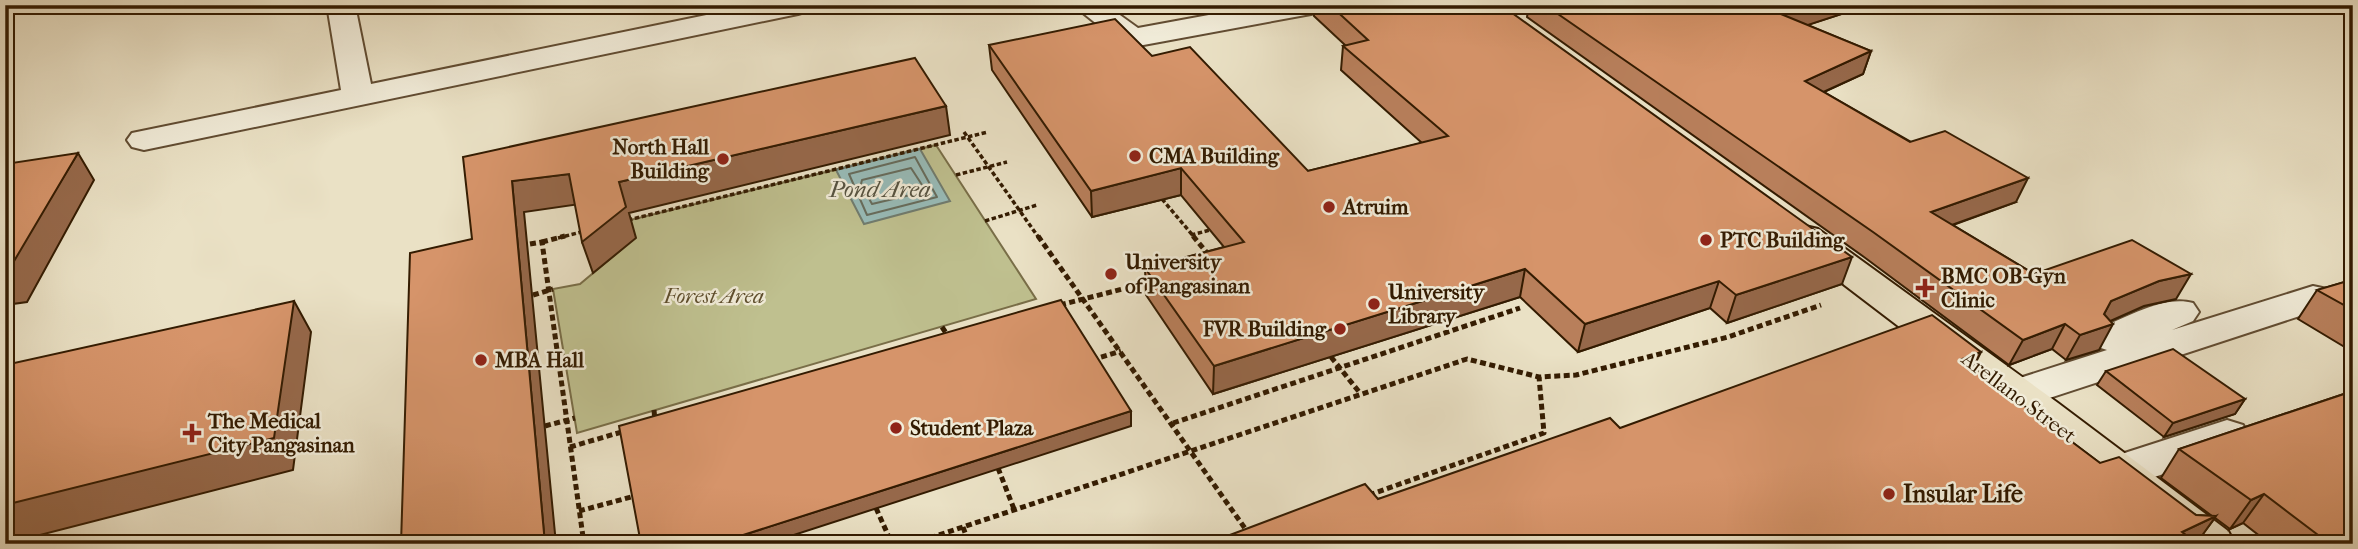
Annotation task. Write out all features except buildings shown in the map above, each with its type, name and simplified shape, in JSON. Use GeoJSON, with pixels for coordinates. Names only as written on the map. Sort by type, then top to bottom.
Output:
{"type":"FeatureCollection","features":[{"type":"Feature","properties":{"kind":"highway","name":"Arellano Street"},"geometry":{"type":"LineString","coordinates":[[1777,215],[2211,544]]}},
{"type":"Feature","properties":{"kind":"street"},"geometry":{"type":"LineString","coordinates":[[341,5],[358,96]]}},
{"type":"Feature","properties":{"kind":"street"},"geometry":{"type":"LineString","coordinates":[[144,140],[798,5]]}},
{"type":"Feature","properties":{"kind":"street"},"geometry":{"type":"LineString","coordinates":[[1087,5],[1128,35],[1138,37],[1311,5]]}},
{"type":"Feature","properties":{"kind":"street"},"geometry":{"type":"LineString","coordinates":[[2007,388],[2313,298]]}},
{"type":"Feature","properties":{"kind":"street"},"geometry":{"type":"LineString","coordinates":[[2007,388],[2179,312]]}},
{"type":"Feature","properties":{"kind":"street"},"geometry":{"type":"LineString","coordinates":[[2119,472],[2262,424]]}},
{"type":"Feature","properties":{"kind":"path"},"geometry":{"type":"LineString","coordinates":[[617,223],[966,134],[988,132]]}},
{"type":"Feature","properties":{"kind":"path"},"geometry":{"type":"LineString","coordinates":[[966,134],[1251,536]]}},
{"type":"Feature","properties":{"kind":"path"},"geometry":{"type":"LineString","coordinates":[[956,175],[1007,162]]}},
{"type":"Feature","properties":{"kind":"path"},"geometry":{"type":"LineString","coordinates":[[1163,199],[1215,263]]}},
{"type":"Feature","properties":{"kind":"path"},"geometry":{"type":"LineString","coordinates":[[985,221],[1037,205]]}},
{"type":"Feature","properties":{"kind":"path"},"geometry":{"type":"LineString","coordinates":[[530,244],[592,229]]}},
{"type":"Feature","properties":{"kind":"path"},"geometry":{"type":"LineString","coordinates":[[1191,235],[1210,230]]}},
{"type":"Feature","properties":{"kind":"path"},"geometry":{"type":"LineString","coordinates":[[542,242],[584,544]]}},
{"type":"Feature","properties":{"kind":"path"},"geometry":{"type":"LineString","coordinates":[[1056,306],[1158,280]]}},
{"type":"Feature","properties":{"kind":"path"},"geometry":{"type":"LineString","coordinates":[[912,544],[1467,359],[1539,377],[1576,376],[1728,337],[1872,286]]}},
{"type":"Feature","properties":{"kind":"path"},"geometry":{"type":"LineString","coordinates":[[533,295],[550,290]]}},
{"type":"Feature","properties":{"kind":"path"},"geometry":{"type":"LineString","coordinates":[[1173,424],[1520,307]]}},
{"type":"Feature","properties":{"kind":"path"},"geometry":{"type":"LineString","coordinates":[[942,327],[954,346]]}},
{"type":"Feature","properties":{"kind":"path"},"geometry":{"type":"LineString","coordinates":[[936,341],[949,338]]}},
{"type":"Feature","properties":{"kind":"path"},"geometry":{"type":"LineString","coordinates":[[1090,360],[1121,351]]}},
{"type":"Feature","properties":{"kind":"path"},"geometry":{"type":"LineString","coordinates":[[1331,357],[1360,393]]}},
{"type":"Feature","properties":{"kind":"path"},"geometry":{"type":"LineString","coordinates":[[1361,498],[1545,433],[1539,377]]}},
{"type":"Feature","properties":{"kind":"path"},"geometry":{"type":"LineString","coordinates":[[654,410],[655,423],[660,431]]}},
{"type":"Feature","properties":{"kind":"path"},"geometry":{"type":"LineString","coordinates":[[545,426],[575,418]]}},
{"type":"Feature","properties":{"kind":"path"},"geometry":{"type":"LineString","coordinates":[[643,426],[668,419]]}},
{"type":"Feature","properties":{"kind":"path"},"geometry":{"type":"LineString","coordinates":[[570,447],[631,430]]}},
{"type":"Feature","properties":{"kind":"path"},"geometry":{"type":"LineString","coordinates":[[998,468],[1014,509]]}},
{"type":"Feature","properties":{"kind":"path"},"geometry":{"type":"LineString","coordinates":[[1438,470],[1446,479]]}},
{"type":"Feature","properties":{"kind":"path"},"geometry":{"type":"LineString","coordinates":[[579,511],[635,496]]}},
{"type":"Feature","properties":{"kind":"path"},"geometry":{"type":"LineString","coordinates":[[876,508],[892,544]]}},
{"type":"Feature","properties":{"kind":"path"},"geometry":{"type":"LineString","coordinates":[[963,527],[969,544]]}},
{"type":"Feature","properties":{"kind":"path"},"geometry":{"type":"LineString","coordinates":[[1240,540],[1263,532]]}},
{"type":"Feature","properties":{"kind":"green space","name":"Forest Area"},"geometry":{"type":"Polygon","coordinates":[[[936,145],[1036,299],[577,433],[553,289],[580,284],[623,248],[630,220],[936,145]]]}},
{"type":"Feature","properties":{"kind":"water","name":"Pond Area"},"geometry":{"type":"Polygon","coordinates":[[[920,149],[950,201],[864,224],[836,170],[920,149]]]}},
{"type":"Feature","properties":{"kind":"place","name":"CMA Building"},"geometry":{"type":"Point","coordinates":[1135,156]}},
{"type":"Feature","properties":{"kind":"place","name":"North Hall Building"},"geometry":{"type":"Point","coordinates":[723,159]}},
{"type":"Feature","properties":{"kind":"place","name":"Atruim"},"geometry":{"type":"Point","coordinates":[1329,207]}},
{"type":"Feature","properties":{"kind":"place","name":"PTC Building"},"geometry":{"type":"Point","coordinates":[1706,240]}},
{"type":"Feature","properties":{"kind":"place","name":"University of Pangasinan"},"geometry":{"type":"Point","coordinates":[1111,274]}},
{"type":"Feature","properties":{"kind":"place","name":"BMC OB-Gyn Clinic"},"geometry":{"type":"Point","coordinates":[1925,288]}},
{"type":"Feature","properties":{"kind":"place","name":"University Library"},"geometry":{"type":"Point","coordinates":[1374,304]}},
{"type":"Feature","properties":{"kind":"place","name":"FVR Building"},"geometry":{"type":"Point","coordinates":[1340,329]}},
{"type":"Feature","properties":{"kind":"place","name":"MBA Hall"},"geometry":{"type":"Point","coordinates":[481,360]}},
{"type":"Feature","properties":{"kind":"place","name":"Student Plaza"},"geometry":{"type":"Point","coordinates":[896,428]}},
{"type":"Feature","properties":{"kind":"place","name":"The Medical City Pangasinan"},"geometry":{"type":"Point","coordinates":[192,433]}},
{"type":"Feature","properties":{"kind":"place","name":"Insular Life"},"geometry":{"type":"Point","coordinates":[1889,494]}}]}
